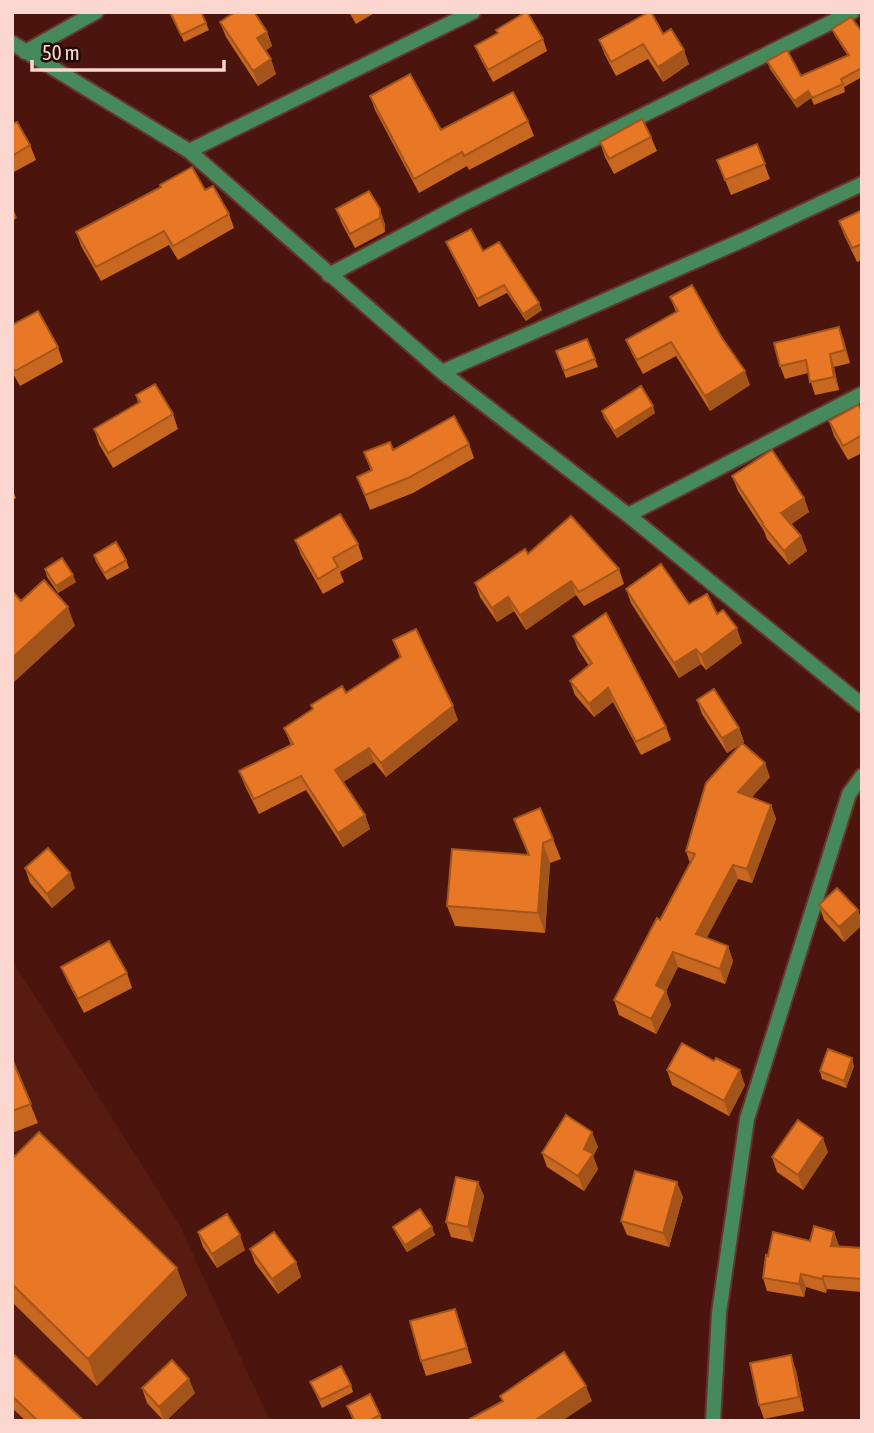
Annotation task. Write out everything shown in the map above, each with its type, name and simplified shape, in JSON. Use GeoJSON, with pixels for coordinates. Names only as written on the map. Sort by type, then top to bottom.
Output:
{"type":"FeatureCollection","features":[{"type":"Feature","properties":{"kind":"street"},"geometry":{"type":"LineString","coordinates":[[25,52],[96,12]]}},
{"type":"Feature","properties":{"kind":"street"},"geometry":{"type":"LineString","coordinates":[[189,150],[473,12]]}},
{"type":"Feature","properties":{"kind":"street"},"geometry":{"type":"LineString","coordinates":[[329,275],[461,205],[852,12]]}},
{"type":"Feature","properties":{"kind":"street"},"geometry":{"type":"LineString","coordinates":[[12,43],[189,150],[442,372],[628,515],[862,705]]}},
{"type":"Feature","properties":{"kind":"street"},"geometry":{"type":"LineString","coordinates":[[442,372],[743,240],[862,184]]}},
{"type":"Feature","properties":{"kind":"street"},"geometry":{"type":"LineString","coordinates":[[628,515],[862,394]]}},
{"type":"Feature","properties":{"kind":"street"},"geometry":{"type":"LineString","coordinates":[[713,1421],[719,1313],[747,1119],[849,794],[862,776]]}},
{"type":"Feature","properties":{"kind":"shaded area"},"geometry":{"type":"Polygon","coordinates":[[[12,960],[179,1224],[270,1421],[12,1421],[12,960]]]}},
{"type":"Feature","properties":{"kind":"building"},"geometry":{"type":"Polygon","coordinates":[[[201,12],[206,23],[181,35],[171,14],[201,12]]]}},
{"type":"Feature","properties":{"kind":"building"},"geometry":{"type":"Polygon","coordinates":[[[235,12],[254,12],[267,32],[257,38],[271,59],[253,71],[220,22],[235,12]]]}},
{"type":"Feature","properties":{"kind":"building"},"geometry":{"type":"Polygon","coordinates":[[[527,12],[543,39],[488,70],[475,46],[527,12]]]}},
{"type":"Feature","properties":{"kind":"building"},"geometry":{"type":"Polygon","coordinates":[[[649,12],[663,34],[671,29],[684,50],[658,67],[643,44],[611,62],[599,40],[649,12]]]}},
{"type":"Feature","properties":{"kind":"building"},"geometry":{"type":"Polygon","coordinates":[[[851,17],[862,32],[862,68],[841,79],[843,84],[812,98],[808,91],[794,101],[767,61],[787,50],[801,76],[849,55],[832,29],[851,17]]]}},
{"type":"Feature","properties":{"kind":"building"},"geometry":{"type":"Polygon","coordinates":[[[410,74],[441,130],[513,92],[528,121],[464,156],[462,152],[414,179],[370,96],[410,74]]]}},
{"type":"Feature","properties":{"kind":"building"},"geometry":{"type":"Polygon","coordinates":[[[642,119],[651,137],[609,159],[600,142],[642,119]]]}},
{"type":"Feature","properties":{"kind":"building"},"geometry":{"type":"Polygon","coordinates":[[[17,122],[30,145],[12,156],[12,124],[17,122]]]}},
{"type":"Feature","properties":{"kind":"building"},"geometry":{"type":"Polygon","coordinates":[[[757,144],[765,164],[725,180],[717,160],[757,144]]]}},
{"type":"Feature","properties":{"kind":"building"},"geometry":{"type":"Polygon","coordinates":[[[192,167],[205,190],[213,186],[229,214],[173,246],[164,231],[96,267],[76,232],[161,187],[160,185],[192,167]]]}},
{"type":"Feature","properties":{"kind":"building"},"geometry":{"type":"Polygon","coordinates":[[[369,191],[380,209],[380,218],[350,234],[336,209],[369,191]]]}},
{"type":"Feature","properties":{"kind":"building"},"geometry":{"type":"Polygon","coordinates":[[[862,210],[862,244],[852,248],[839,221],[862,210]]]}},
{"type":"Feature","properties":{"kind":"building"},"geometry":{"type":"Polygon","coordinates":[[[471,229],[483,251],[499,242],[539,303],[523,314],[504,285],[477,299],[446,242],[471,229]]]}},
{"type":"Feature","properties":{"kind":"building"},"geometry":{"type":"Polygon","coordinates":[[[692,285],[722,338],[745,371],[705,396],[671,342],[637,360],[626,340],[678,311],[670,297],[692,285]]]}},
{"type":"Feature","properties":{"kind":"building"},"geometry":{"type":"Polygon","coordinates":[[[38,311],[58,347],[15,371],[12,367],[12,325],[38,311]]]}},
{"type":"Feature","properties":{"kind":"building"},"geometry":{"type":"Polygon","coordinates":[[[839,327],[845,350],[830,354],[834,377],[810,382],[806,360],[780,366],[774,343],[839,327]]]}},
{"type":"Feature","properties":{"kind":"building"},"geometry":{"type":"Polygon","coordinates":[[[587,339],[595,359],[564,371],[556,351],[587,339]]]}},
{"type":"Feature","properties":{"kind":"building"},"geometry":{"type":"Polygon","coordinates":[[[155,384],[173,414],[108,453],[94,429],[140,402],[136,395],[155,384]]]}},
{"type":"Feature","properties":{"kind":"building"},"geometry":{"type":"Polygon","coordinates":[[[641,386],[653,406],[614,431],[602,411],[641,386]]]}},
{"type":"Feature","properties":{"kind":"building"},"geometry":{"type":"Polygon","coordinates":[[[858,405],[862,411],[862,435],[843,446],[829,421],[858,405]]]}},
{"type":"Feature","properties":{"kind":"building"},"geometry":{"type":"Polygon","coordinates":[[[454,416],[469,444],[408,478],[365,495],[357,477],[372,470],[364,452],[390,442],[393,450],[454,416]]]}},
{"type":"Feature","properties":{"kind":"building"},"geometry":{"type":"Polygon","coordinates":[[[772,450],[804,498],[781,513],[801,536],[784,551],[762,524],[732,476],[772,450]]]}},
{"type":"Feature","properties":{"kind":"building"},"geometry":{"type":"Polygon","coordinates":[[[340,514],[358,544],[333,558],[338,567],[318,579],[295,540],[340,514]]]}},
{"type":"Feature","properties":{"kind":"building"},"geometry":{"type":"Polygon","coordinates":[[[571,516],[619,569],[579,592],[571,581],[520,615],[508,597],[492,608],[475,583],[525,549],[528,554],[571,516]]]}},
{"type":"Feature","properties":{"kind":"building"},"geometry":{"type":"Polygon","coordinates":[[[116,542],[126,560],[104,573],[94,555],[116,542]]]}},
{"type":"Feature","properties":{"kind":"building"},"geometry":{"type":"Polygon","coordinates":[[[62,558],[73,575],[56,586],[45,569],[62,558]]]}},
{"type":"Feature","properties":{"kind":"building"},"geometry":{"type":"Polygon","coordinates":[[[661,564],[689,604],[707,594],[717,614],[723,610],[737,628],[701,655],[696,649],[674,663],[626,589],[661,564]]]}},
{"type":"Feature","properties":{"kind":"building"},"geometry":{"type":"Polygon","coordinates":[[[44,580],[68,607],[12,658],[12,591],[21,601],[44,580]]]}},
{"type":"Feature","properties":{"kind":"building"},"geometry":{"type":"Polygon","coordinates":[[[606,613],[666,727],[636,742],[608,688],[589,704],[570,681],[592,663],[573,636],[606,613]]]}},
{"type":"Feature","properties":{"kind":"building"},"geometry":{"type":"Polygon","coordinates":[[[416,629],[453,706],[381,763],[369,748],[335,770],[365,815],[338,833],[301,776],[254,799],[239,771],[293,744],[284,728],[313,709],[311,705],[342,686],[346,693],[401,657],[393,640],[416,629]]]}},
{"type":"Feature","properties":{"kind":"building"},"geometry":{"type":"Polygon","coordinates":[[[714,689],[739,728],[722,738],[697,700],[714,689]]]}},
{"type":"Feature","properties":{"kind":"building"},"geometry":{"type":"Polygon","coordinates":[[[742,743],[765,763],[738,792],[771,805],[747,869],[733,865],[696,934],[728,946],[720,969],[673,952],[656,985],[666,991],[651,1019],[614,1000],[657,918],[660,920],[695,854],[686,851],[706,783],[742,743]]]}},
{"type":"Feature","properties":{"kind":"building"},"geometry":{"type":"Polygon","coordinates":[[[540,808],[553,839],[543,843],[538,913],[447,906],[452,849],[529,855],[514,819],[540,808]]]}},
{"type":"Feature","properties":{"kind":"building"},"geometry":{"type":"Polygon","coordinates":[[[48,848],[70,873],[47,894],[25,868],[48,848]]]}},
{"type":"Feature","properties":{"kind":"building"},"geometry":{"type":"Polygon","coordinates":[[[837,888],[858,910],[839,927],[819,905],[837,888]]]}},
{"type":"Feature","properties":{"kind":"building"},"geometry":{"type":"Polygon","coordinates":[[[109,941],[127,973],[78,999],[61,967],[109,941]]]}},
{"type":"Feature","properties":{"kind":"building"},"geometry":{"type":"Polygon","coordinates":[[[682,1043],[714,1061],[716,1058],[740,1070],[724,1101],[667,1070],[682,1043]]]}},
{"type":"Feature","properties":{"kind":"building"},"geometry":{"type":"Polygon","coordinates":[[[828,1049],[852,1058],[844,1081],[820,1071],[828,1049]]]}},
{"type":"Feature","properties":{"kind":"building"},"geometry":{"type":"Polygon","coordinates":[[[12,1059],[31,1104],[12,1111],[12,1059]]]}},
{"type":"Feature","properties":{"kind":"building"},"geometry":{"type":"Polygon","coordinates":[[[566,1115],[592,1132],[584,1149],[593,1154],[578,1176],[542,1153],[566,1115]]]}},
{"type":"Feature","properties":{"kind":"building"},"geometry":{"type":"Polygon","coordinates":[[[798,1120],[823,1138],[798,1175],[772,1157],[798,1120]]]}},
{"type":"Feature","properties":{"kind":"building"},"geometry":{"type":"Polygon","coordinates":[[[39,1132],[177,1268],[88,1359],[12,1284],[12,1159],[39,1132]]]}},
{"type":"Feature","properties":{"kind":"building"},"geometry":{"type":"Polygon","coordinates":[[[635,1171],[677,1182],[663,1233],[621,1221],[635,1171]]]}},
{"type":"Feature","properties":{"kind":"building"},"geometry":{"type":"Polygon","coordinates":[[[456,1177],[478,1182],[468,1227],[446,1222],[456,1177]]]}},
{"type":"Feature","properties":{"kind":"building"},"geometry":{"type":"Polygon","coordinates":[[[420,1209],[432,1227],[405,1245],[393,1227],[420,1209]]]}},
{"type":"Feature","properties":{"kind":"building"},"geometry":{"type":"Polygon","coordinates":[[[227,1214],[240,1235],[212,1254],[198,1232],[227,1214]]]}},
{"type":"Feature","properties":{"kind":"building"},"geometry":{"type":"Polygon","coordinates":[[[814,1226],[834,1232],[831,1246],[862,1248],[862,1279],[823,1276],[822,1279],[801,1274],[799,1284],[763,1278],[773,1232],[810,1241],[814,1226]]]}},
{"type":"Feature","properties":{"kind":"building"},"geometry":{"type":"Polygon","coordinates":[[[274,1232],[296,1262],[272,1279],[250,1249],[274,1232]]]}},
{"type":"Feature","properties":{"kind":"building"},"geometry":{"type":"Polygon","coordinates":[[[455,1309],[467,1348],[421,1361],[410,1321],[455,1309]]]}},
{"type":"Feature","properties":{"kind":"building"},"geometry":{"type":"Polygon","coordinates":[[[564,1352],[586,1386],[534,1421],[468,1420],[503,1401],[500,1396],[564,1352]]]}},
{"type":"Feature","properties":{"kind":"building"},"geometry":{"type":"Polygon","coordinates":[[[12,1353],[84,1421],[38,1421],[12,1396],[12,1353]]]}},
{"type":"Feature","properties":{"kind":"building"},"geometry":{"type":"Polygon","coordinates":[[[791,1355],[799,1397],[759,1405],[750,1363],[791,1355]]]}},
{"type":"Feature","properties":{"kind":"building"},"geometry":{"type":"Polygon","coordinates":[[[172,1360],[189,1379],[159,1407],[142,1388],[172,1360]]]}},
{"type":"Feature","properties":{"kind":"building"},"geometry":{"type":"Polygon","coordinates":[[[341,1366],[351,1385],[320,1400],[310,1382],[341,1366]]]}},
{"type":"Feature","properties":{"kind":"building"},"geometry":{"type":"Polygon","coordinates":[[[370,1394],[380,1415],[369,1421],[355,1421],[347,1406],[370,1394]]]}}]}
